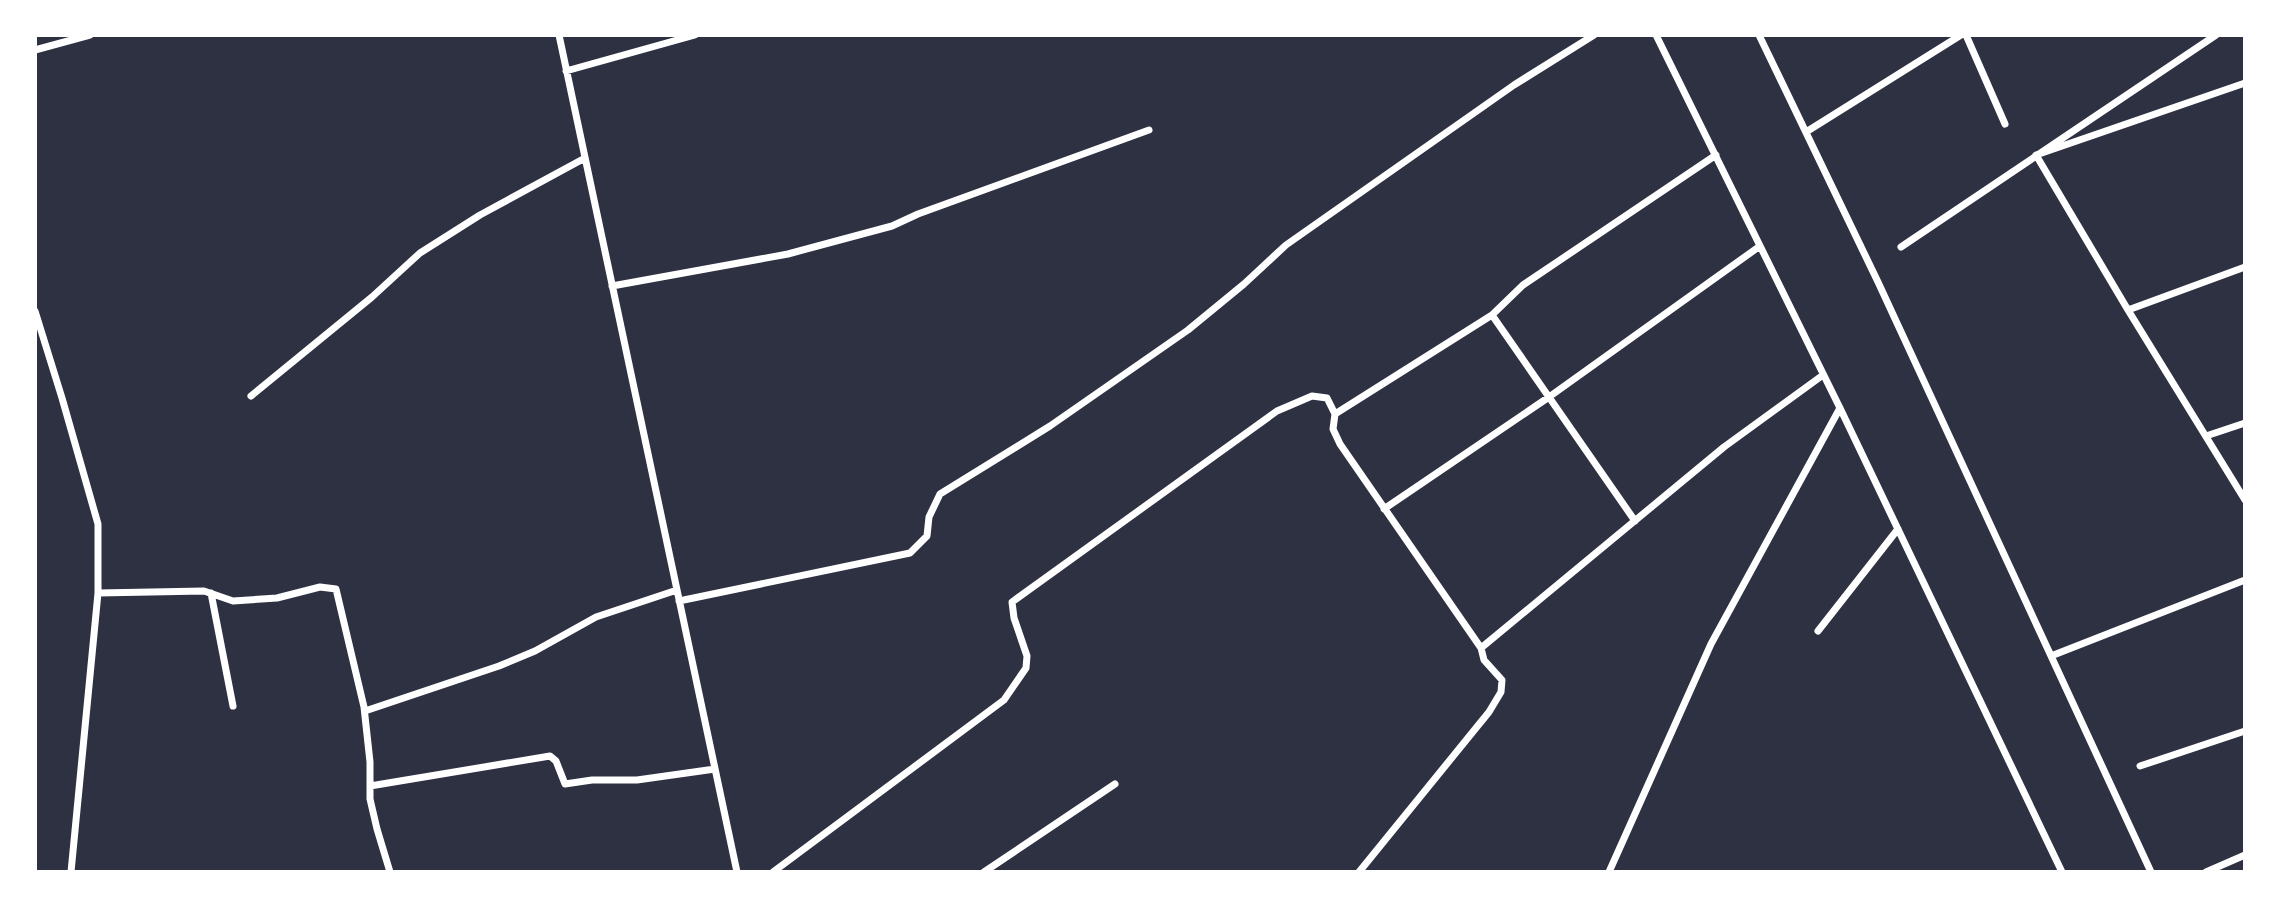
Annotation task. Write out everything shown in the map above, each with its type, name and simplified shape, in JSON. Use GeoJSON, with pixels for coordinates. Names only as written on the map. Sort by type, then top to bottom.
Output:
{"type":"FeatureCollection","features":[{"type":"Feature","properties":{"kind":"street"},"geometry":{"type":"LineString","coordinates":[[35,50],[90,35]]}},
{"type":"Feature","properties":{"kind":"street"},"geometry":{"type":"LineString","coordinates":[[559,35],[737,872]]}},
{"type":"Feature","properties":{"kind":"street"},"geometry":{"type":"LineString","coordinates":[[566,71],[695,35]]}},
{"type":"Feature","properties":{"kind":"street"},"geometry":{"type":"LineString","coordinates":[[679,601],[910,553],[927,536],[929,517],[940,494],[1061,418],[1188,330],[1286,245],[1514,85],[1594,35]]}},
{"type":"Feature","properties":{"kind":"street"},"geometry":{"type":"LineString","coordinates":[[1657,35],[1840,408],[2062,872]]}},
{"type":"Feature","properties":{"kind":"street"},"geometry":{"type":"LineString","coordinates":[[1759,35],[1878,282],[2151,872]]}},
{"type":"Feature","properties":{"kind":"street"},"geometry":{"type":"LineString","coordinates":[[1806,132],[1961,35]]}},
{"type":"Feature","properties":{"kind":"street"},"geometry":{"type":"LineString","coordinates":[[1966,35],[2005,124]]}},
{"type":"Feature","properties":{"kind":"street"},"geometry":{"type":"LineString","coordinates":[[1901,247],[2216,35]]}},
{"type":"Feature","properties":{"kind":"street"},"geometry":{"type":"LineString","coordinates":[[2036,155],[2245,83]]}},
{"type":"Feature","properties":{"kind":"street"},"geometry":{"type":"LineString","coordinates":[[612,286],[788,254],[892,226],[918,214],[1149,130]]}},
{"type":"Feature","properties":{"kind":"street"},"geometry":{"type":"LineString","coordinates":[[1335,414],[1492,315],[1523,285],[1716,155]]}},
{"type":"Feature","properties":{"kind":"street"},"geometry":{"type":"LineString","coordinates":[[2036,155],[2245,499]]}},
{"type":"Feature","properties":{"kind":"street"},"geometry":{"type":"LineString","coordinates":[[251,396],[372,297],[420,253],[480,215],[585,158]]}},
{"type":"Feature","properties":{"kind":"street"},"geometry":{"type":"LineString","coordinates":[[1384,509],[1549,397],[1760,246]]}},
{"type":"Feature","properties":{"kind":"street"},"geometry":{"type":"LineString","coordinates":[[2128,310],[2245,268]]}},
{"type":"Feature","properties":{"kind":"street"},"geometry":{"type":"LineString","coordinates":[[35,311],[98,524],[98,593],[71,872]]}},
{"type":"Feature","properties":{"kind":"street"},"geometry":{"type":"LineString","coordinates":[[1492,315],[1635,522]]}},
{"type":"Feature","properties":{"kind":"street"},"geometry":{"type":"LineString","coordinates":[[1481,649],[1724,447],[1823,375]]}},
{"type":"Feature","properties":{"kind":"street"},"geometry":{"type":"LineString","coordinates":[[773,872],[1004,700],[1026,668],[1027,656],[1014,618],[1012,602],[1277,411],[1312,396],[1327,398],[1335,414],[1333,429],[1340,444],[1481,649],[1484,660],[1502,680],[1501,692],[1489,712],[1359,872]]}},
{"type":"Feature","properties":{"kind":"street"},"geometry":{"type":"LineString","coordinates":[[1609,872],[1711,644],[1840,408]]}},
{"type":"Feature","properties":{"kind":"street"},"geometry":{"type":"LineString","coordinates":[[2206,436],[2245,423]]}},
{"type":"Feature","properties":{"kind":"street"},"geometry":{"type":"LineString","coordinates":[[1818,631],[1898,529]]}},
{"type":"Feature","properties":{"kind":"street"},"geometry":{"type":"LineString","coordinates":[[2051,656],[2245,580]]}},
{"type":"Feature","properties":{"kind":"street"},"geometry":{"type":"LineString","coordinates":[[98,593],[204,591],[233,601],[277,598],[320,587],[336,589],[365,711],[370,786],[377,829],[390,872]]}},
{"type":"Feature","properties":{"kind":"street"},"geometry":{"type":"LineString","coordinates":[[365,711],[499,666],[535,651],[596,617],[677,590]]}},
{"type":"Feature","properties":{"kind":"street"},"geometry":{"type":"LineString","coordinates":[[211,593],[233,706]]}},
{"type":"Feature","properties":{"kind":"street"},"geometry":{"type":"LineString","coordinates":[[2140,766],[2245,731]]}},
{"type":"Feature","properties":{"kind":"street"},"geometry":{"type":"LineString","coordinates":[[370,786],[550,757],[556,761],[565,784],[592,780],[637,780],[715,769]]}},
{"type":"Feature","properties":{"kind":"street"},"geometry":{"type":"LineString","coordinates":[[984,872],[1115,784]]}},
{"type":"Feature","properties":{"kind":"street"},"geometry":{"type":"LineString","coordinates":[[2206,872],[2245,855]]}}]}
